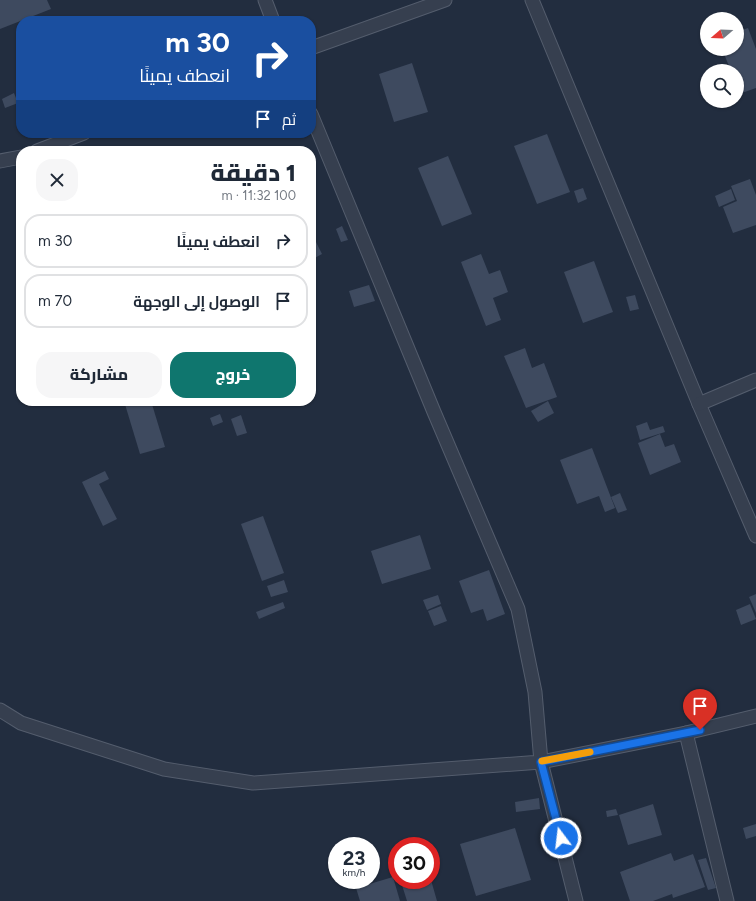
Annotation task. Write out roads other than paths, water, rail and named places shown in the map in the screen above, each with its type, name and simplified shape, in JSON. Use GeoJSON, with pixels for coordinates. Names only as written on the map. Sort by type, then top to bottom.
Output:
{"type":"FeatureCollection","features":[{"type":"Feature","properties":{"kind":"street"},"geometry":{"type":"LineString","coordinates":[[265,0],[271,16]]}},
{"type":"Feature","properties":{"kind":"street"},"geometry":{"type":"LineString","coordinates":[[316,46],[445,0]]}},
{"type":"Feature","properties":{"kind":"street"},"geometry":{"type":"LineString","coordinates":[[532,0],[698,404],[756,536]]}},
{"type":"Feature","properties":{"kind":"street"},"geometry":{"type":"LineString","coordinates":[[316,126],[434,412],[518,609],[535,692],[541,762],[576,901]]}},
{"type":"Feature","properties":{"kind":"street"},"geometry":{"type":"LineString","coordinates":[[50,146],[71,138]]}},
{"type":"Feature","properties":{"kind":"street"},"geometry":{"type":"LineString","coordinates":[[0,161],[16,158]]}},
{"type":"Feature","properties":{"kind":"street"},"geometry":{"type":"LineString","coordinates":[[698,404],[756,380]]}},
{"type":"Feature","properties":{"kind":"street"},"geometry":{"type":"LineString","coordinates":[[0,710],[21,723],[164,769],[253,783],[541,762],[686,733],[756,716]]}},
{"type":"Feature","properties":{"kind":"street"},"geometry":{"type":"LineString","coordinates":[[686,733],[727,901]]}}]}
